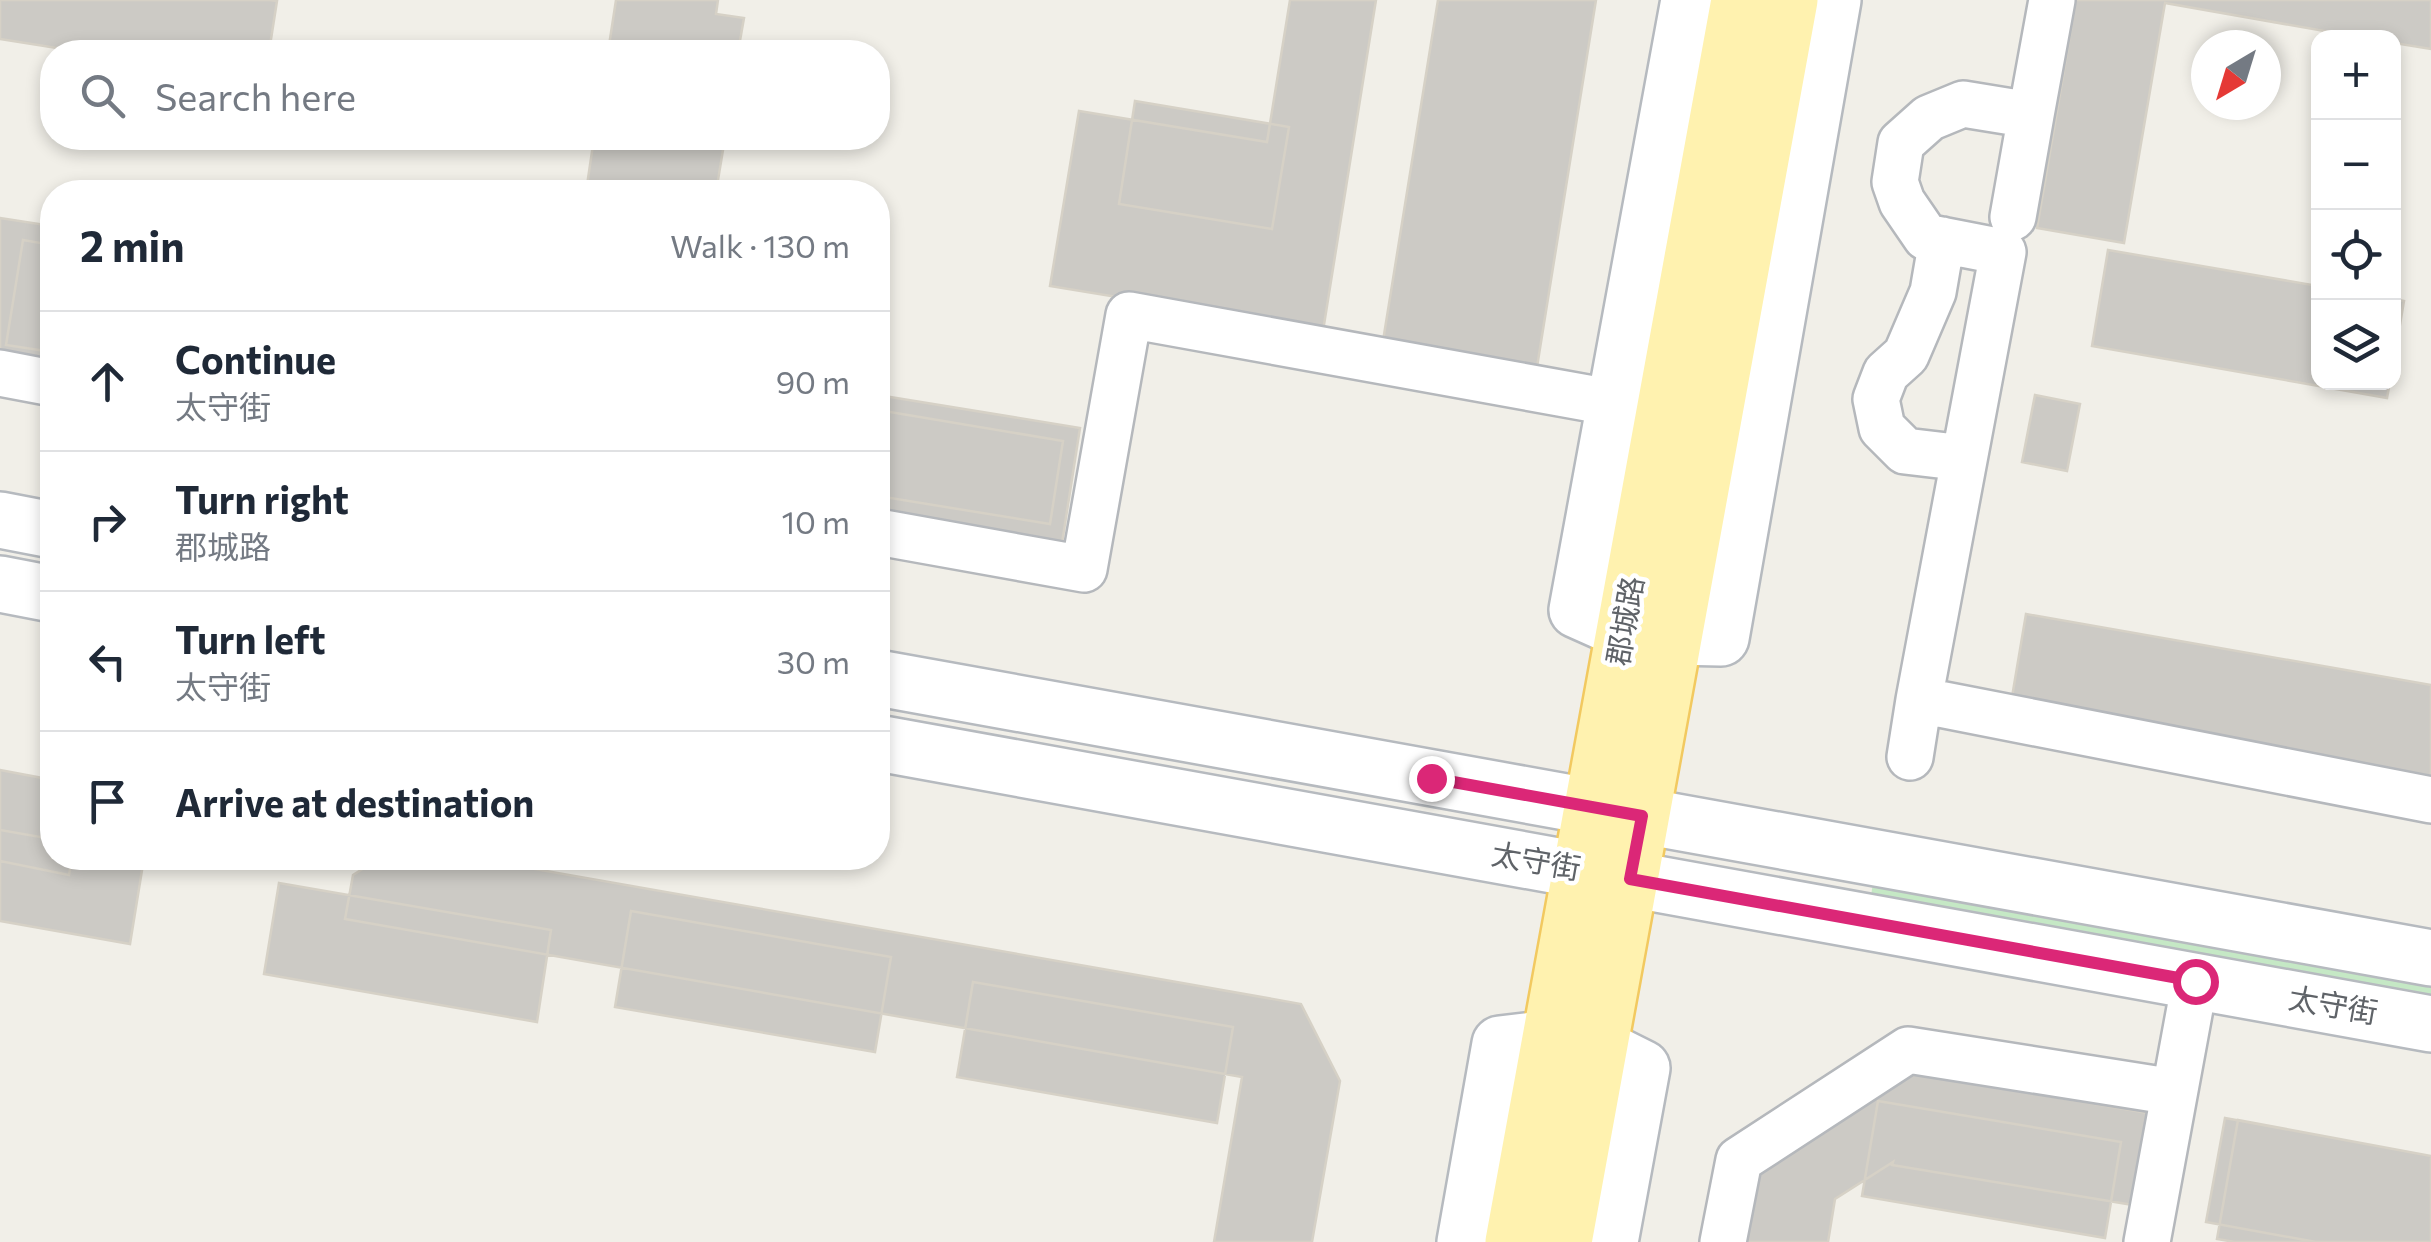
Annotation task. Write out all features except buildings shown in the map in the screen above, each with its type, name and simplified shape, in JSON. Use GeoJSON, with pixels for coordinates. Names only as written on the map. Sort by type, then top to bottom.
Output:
{"type":"FeatureCollection","features":[{"type":"Feature","properties":{"kind":"main road","name":"郡城路"},"geometry":{"type":"LineString","coordinates":[[1513,1242],[1575,1043],[1606,875],[1649,634],[1739,0]]}},
{"type":"Feature","properties":{"kind":"main road","name":"郡城路"},"geometry":{"type":"LineString","coordinates":[[1649,634],[1790,0]]}},
{"type":"Feature","properties":{"kind":"main road","name":"郡城路"},"geometry":{"type":"LineString","coordinates":[[1564,1242],[1575,1043]]}},
{"type":"Feature","properties":{"kind":"street"},"geometry":{"type":"LineString","coordinates":[[1689,0],[1576,610],[1649,634],[1720,638],[1833,0]]}},
{"type":"Feature","properties":{"kind":"street"},"geometry":{"type":"LineString","coordinates":[[2013,218],[2052,0]]}},
{"type":"Feature","properties":{"kind":"street"},"geometry":{"type":"LineString","coordinates":[[1910,757],[2003,252],[1926,237],[1902,202],[1895,182],[1901,143],[1930,118],[1963,104],[2031,115]]}},
{"type":"Feature","properties":{"kind":"street"},"geometry":{"type":"LineString","coordinates":[[1942,240],[1934,292],[1906,355],[1886,373],[1876,399],[1882,428],[1904,450],[1964,458]]}},
{"type":"Feature","properties":{"kind":"street"},"geometry":{"type":"LineString","coordinates":[[890,534],[1084,570],[1129,315],[1615,404]]}},
{"type":"Feature","properties":{"kind":"street"},"geometry":{"type":"LineString","coordinates":[[0,373],[40,380]]}},
{"type":"Feature","properties":{"kind":"street"},"geometry":{"type":"LineString","coordinates":[[0,520],[40,528]]}},
{"type":"Feature","properties":{"kind":"street"},"geometry":{"type":"LineString","coordinates":[[0,584],[40,592]]}},
{"type":"Feature","properties":{"kind":"street"},"geometry":{"type":"LineString","coordinates":[[890,680],[2431,958]]}},
{"type":"Feature","properties":{"kind":"street"},"geometry":{"type":"LineString","coordinates":[[1920,700],[2431,800]]}},
{"type":"Feature","properties":{"kind":"street","name":"太守街"},"geometry":{"type":"LineString","coordinates":[[890,745],[2431,1024]]}},
{"type":"Feature","properties":{"kind":"street"},"geometry":{"type":"LineString","coordinates":[[2147,1242],[2195,981]]}},
{"type":"Feature","properties":{"kind":"street"},"geometry":{"type":"LineString","coordinates":[[1465,1242],[1500,1044],[1575,1043],[1642,1068],[1610,1242]]}},
{"type":"Feature","properties":{"kind":"street"},"geometry":{"type":"LineString","coordinates":[[1723,1242],[1738,1160],[1908,1050],[2174,1092]]}},
{"type":"Feature","properties":{"kind":"green space"},"geometry":{"type":"Polygon","coordinates":[[[1874,876],[2431,978],[2431,999],[1871,896],[1874,876]]]}},
{"type":"Feature","properties":{"kind":"route"},"geometry":{"type":"LineString","coordinates":[[1431,778],[1642,816],[1630,879],[2195,981]]}}]}
